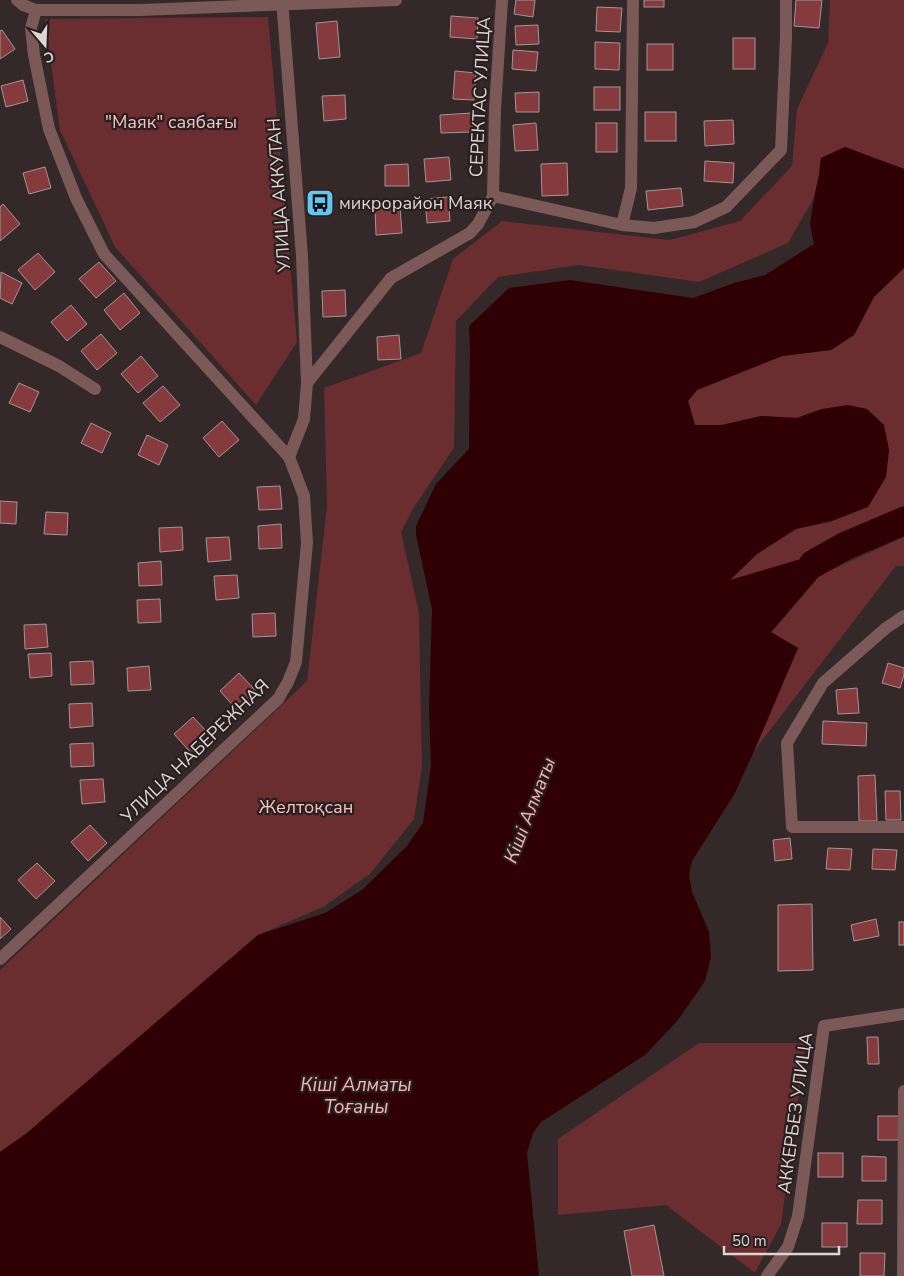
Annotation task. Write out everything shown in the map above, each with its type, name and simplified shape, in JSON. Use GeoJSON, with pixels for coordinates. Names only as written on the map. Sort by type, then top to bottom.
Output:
{"type":"FeatureCollection","features":[{"type":"Feature","properties":{"kind":"street"},"geometry":{"type":"LineString","coordinates":[[17,0],[23,6],[36,10],[140,5],[396,0]]}},
{"type":"Feature","properties":{"kind":"street","name":"СЕРЕКТАС УЛИЦА"},"geometry":{"type":"LineString","coordinates":[[493,196],[495,109],[502,0]]}},
{"type":"Feature","properties":{"kind":"street"},"geometry":{"type":"LineString","coordinates":[[622,225],[631,188],[633,0]]}},
{"type":"Feature","properties":{"kind":"street"},"geometry":{"type":"LineString","coordinates":[[307,384],[391,278],[470,234],[478,224],[493,196],[622,225],[654,228],[694,222],[726,207],[781,150],[786,0]]}},
{"type":"Feature","properties":{"kind":"street","name":"УЛИЦА АККУТАН"},"geometry":{"type":"LineString","coordinates":[[282,2],[302,256],[307,384],[304,419],[289,457]]}},
{"type":"Feature","properties":{"kind":"street"},"geometry":{"type":"LineString","coordinates":[[36,10],[31,28],[34,55],[49,129],[76,198],[104,254],[289,457]]}},
{"type":"Feature","properties":{"kind":"street"},"geometry":{"type":"LineString","coordinates":[[0,337],[59,366],[96,389]]}},
{"type":"Feature","properties":{"kind":"street","name":"УЛИЦА НАБЕРЕЖНАЯ"},"geometry":{"type":"LineString","coordinates":[[0,959],[278,699],[288,682],[296,662],[307,543],[304,496],[289,457]]}},
{"type":"Feature","properties":{"kind":"street"},"geometry":{"type":"LineString","coordinates":[[904,616],[886,628],[823,683],[787,743],[792,827],[904,827]]}},
{"type":"Feature","properties":{"kind":"street","name":"АККЕРБЕЗ УЛИЦА"},"geometry":{"type":"LineString","coordinates":[[767,1276],[788,1248],[798,1216],[824,1026],[904,1014]]}},
{"type":"Feature","properties":{"kind":"street"},"geometry":{"type":"LineString","coordinates":[[903,1276],[904,1091]]}},
{"type":"Feature","properties":{"kind":"green space","name":"Желтоқсан"},"geometry":{"type":"Polygon","coordinates":[[[830,0],[904,0],[904,169],[845,147],[821,158],[814,198],[788,243],[699,282],[579,265],[498,277],[456,321],[454,448],[414,507],[401,532],[419,613],[422,767],[414,819],[370,874],[323,907],[258,935],[27,1133],[0,1152],[0,970],[307,681],[327,506],[324,388],[421,353],[453,259],[502,221],[670,240],[740,221],[792,166],[797,109],[828,43],[830,0]]]}},
{"type":"Feature","properties":{"kind":"green space","name":"\"Маяк\" саябағы"},"geometry":{"type":"Polygon","coordinates":[[[268,17],[297,342],[256,405],[115,247],[60,130],[45,19],[268,17]]]}},
{"type":"Feature","properties":{"kind":"green space"},"geometry":{"type":"Polygon","coordinates":[[[904,268],[904,505],[799,560],[729,581],[757,554],[796,529],[832,521],[822,409],[797,418],[761,416],[722,425],[695,425],[688,401],[697,390],[782,356],[831,350],[854,335],[874,297],[904,268]]]}},
{"type":"Feature","properties":{"kind":"green space"},"geometry":{"type":"Polygon","coordinates":[[[904,537],[904,566],[896,566],[754,751],[798,648],[771,633],[820,575],[904,537]]]}},
{"type":"Feature","properties":{"kind":"green space"},"geometry":{"type":"Polygon","coordinates":[[[699,1043],[806,1043],[781,1224],[755,1273],[666,1205],[558,1215],[558,1139],[699,1043]]]}},
{"type":"Feature","properties":{"kind":"water","name":"Кіші Алматы Тоғаны"},"geometry":{"type":"Polygon","coordinates":[[[845,147],[904,169],[904,268],[874,297],[854,335],[831,350],[782,356],[697,390],[688,401],[695,425],[722,425],[761,416],[797,418],[822,409],[848,405],[867,409],[884,425],[889,450],[886,477],[868,507],[832,521],[796,529],[757,554],[730,580],[845,546],[771,632],[798,648],[735,793],[692,861],[689,875],[692,892],[709,932],[711,957],[705,981],[678,1020],[645,1055],[541,1122],[533,1133],[527,1153],[539,1276],[0,1276],[0,1152],[27,1133],[258,935],[325,913],[362,890],[407,846],[423,823],[431,766],[429,709],[432,609],[416,535],[416,526],[436,484],[469,449],[469,326],[509,288],[570,280],[693,298],[734,283],[765,275],[814,244],[810,224],[821,158],[845,147]]]}},
{"type":"Feature","properties":{"kind":"building"},"geometry":{"type":"Polygon","coordinates":[[[516,0],[535,0],[533,17],[514,14],[516,0]]]}},
{"type":"Feature","properties":{"kind":"building"},"geometry":{"type":"Polygon","coordinates":[[[644,0],[664,0],[664,7],[644,7],[644,0]]]}},
{"type":"Feature","properties":{"kind":"building"},"geometry":{"type":"Polygon","coordinates":[[[796,0],[822,0],[819,28],[794,26],[796,0]]]}},
{"type":"Feature","properties":{"kind":"building"},"geometry":{"type":"Polygon","coordinates":[[[597,7],[622,8],[620,32],[596,31],[597,7]]]}},
{"type":"Feature","properties":{"kind":"building"},"geometry":{"type":"Polygon","coordinates":[[[451,16],[478,18],[477,39],[450,37],[451,16]]]}},
{"type":"Feature","properties":{"kind":"building"},"geometry":{"type":"Polygon","coordinates":[[[337,21],[340,57],[319,59],[316,23],[337,21]]]}},
{"type":"Feature","properties":{"kind":"building"},"geometry":{"type":"Polygon","coordinates":[[[538,25],[539,44],[516,45],[515,26],[538,25]]]}},
{"type":"Feature","properties":{"kind":"building"},"geometry":{"type":"Polygon","coordinates":[[[2,30],[15,49],[0,59],[0,31],[2,30]]]}},
{"type":"Feature","properties":{"kind":"building"},"geometry":{"type":"Polygon","coordinates":[[[733,38],[755,38],[755,69],[733,69],[733,38]]]}},
{"type":"Feature","properties":{"kind":"building"},"geometry":{"type":"Polygon","coordinates":[[[595,42],[620,43],[619,70],[595,69],[595,42]]]}},
{"type":"Feature","properties":{"kind":"building"},"geometry":{"type":"Polygon","coordinates":[[[647,44],[673,44],[673,70],[647,70],[647,44]]]}},
{"type":"Feature","properties":{"kind":"building"},"geometry":{"type":"Polygon","coordinates":[[[513,50],[538,52],[536,71],[512,69],[513,50]]]}},
{"type":"Feature","properties":{"kind":"building"},"geometry":{"type":"Polygon","coordinates":[[[455,71],[476,73],[474,100],[453,99],[455,71]]]}},
{"type":"Feature","properties":{"kind":"building"},"geometry":{"type":"Polygon","coordinates":[[[23,80],[28,101],[6,107],[1,86],[23,80]]]}},
{"type":"Feature","properties":{"kind":"building"},"geometry":{"type":"Polygon","coordinates":[[[594,87],[620,87],[620,110],[594,110],[594,87]]]}},
{"type":"Feature","properties":{"kind":"building"},"geometry":{"type":"Polygon","coordinates":[[[539,92],[539,112],[516,112],[515,93],[539,92]]]}},
{"type":"Feature","properties":{"kind":"building"},"geometry":{"type":"Polygon","coordinates":[[[345,95],[346,119],[324,121],[322,96],[345,95]]]}},
{"type":"Feature","properties":{"kind":"building"},"geometry":{"type":"Polygon","coordinates":[[[645,112],[676,112],[676,141],[645,141],[645,112]]]}},
{"type":"Feature","properties":{"kind":"building"},"geometry":{"type":"Polygon","coordinates":[[[472,113],[473,132],[441,133],[440,115],[472,113]]]}},
{"type":"Feature","properties":{"kind":"building"},"geometry":{"type":"Polygon","coordinates":[[[733,120],[734,144],[705,146],[704,121],[733,120]]]}},
{"type":"Feature","properties":{"kind":"building"},"geometry":{"type":"Polygon","coordinates":[[[536,123],[538,150],[515,151],[513,125],[536,123]]]}},
{"type":"Feature","properties":{"kind":"building"},"geometry":{"type":"Polygon","coordinates":[[[596,123],[617,123],[617,152],[596,152],[596,123]]]}},
{"type":"Feature","properties":{"kind":"building"},"geometry":{"type":"Polygon","coordinates":[[[449,157],[451,180],[426,182],[424,159],[449,157]]]}},
{"type":"Feature","properties":{"kind":"building"},"geometry":{"type":"Polygon","coordinates":[[[705,161],[734,163],[733,183],[704,181],[705,161]]]}},
{"type":"Feature","properties":{"kind":"building"},"geometry":{"type":"Polygon","coordinates":[[[567,163],[568,195],[542,196],[541,164],[567,163]]]}},
{"type":"Feature","properties":{"kind":"building"},"geometry":{"type":"Polygon","coordinates":[[[408,164],[409,186],[385,186],[385,165],[408,164]]]}},
{"type":"Feature","properties":{"kind":"building"},"geometry":{"type":"Polygon","coordinates":[[[45,167],[51,188],[29,194],[23,173],[45,167]]]}},
{"type":"Feature","properties":{"kind":"building"},"geometry":{"type":"Polygon","coordinates":[[[681,188],[683,206],[648,210],[646,191],[681,188]]]}},
{"type":"Feature","properties":{"kind":"building"},"geometry":{"type":"Polygon","coordinates":[[[448,197],[450,221],[427,223],[425,199],[448,197]]]}},
{"type":"Feature","properties":{"kind":"building"},"geometry":{"type":"Polygon","coordinates":[[[3,204],[20,224],[0,241],[0,207],[3,204]]]}},
{"type":"Feature","properties":{"kind":"building"},"geometry":{"type":"Polygon","coordinates":[[[400,208],[402,233],[376,235],[375,209],[400,208]]]}},
{"type":"Feature","properties":{"kind":"building"},"geometry":{"type":"Polygon","coordinates":[[[38,253],[55,272],[35,290],[18,270],[38,253]]]}},
{"type":"Feature","properties":{"kind":"building"},"geometry":{"type":"Polygon","coordinates":[[[99,262],[116,281],[96,298],[79,279],[99,262]]]}},
{"type":"Feature","properties":{"kind":"building"},"geometry":{"type":"Polygon","coordinates":[[[1,272],[22,283],[12,304],[0,298],[1,272]]]}},
{"type":"Feature","properties":{"kind":"building"},"geometry":{"type":"Polygon","coordinates":[[[345,290],[346,316],[323,317],[322,291],[345,290]]]}},
{"type":"Feature","properties":{"kind":"building"},"geometry":{"type":"Polygon","coordinates":[[[124,293],[140,313],[120,330],[104,310],[124,293]]]}},
{"type":"Feature","properties":{"kind":"building"},"geometry":{"type":"Polygon","coordinates":[[[71,305],[87,324],[67,341],[51,322],[71,305]]]}},
{"type":"Feature","properties":{"kind":"building"},"geometry":{"type":"Polygon","coordinates":[[[101,334],[117,353],[97,370],[81,351],[101,334]]]}},
{"type":"Feature","properties":{"kind":"building"},"geometry":{"type":"Polygon","coordinates":[[[399,335],[401,359],[378,360],[377,337],[399,335]]]}},
{"type":"Feature","properties":{"kind":"building"},"geometry":{"type":"Polygon","coordinates":[[[141,356],[158,376],[138,393],[121,374],[141,356]]]}},
{"type":"Feature","properties":{"kind":"building"},"geometry":{"type":"Polygon","coordinates":[[[19,383],[39,392],[30,412],[9,403],[19,383]]]}},
{"type":"Feature","properties":{"kind":"building"},"geometry":{"type":"Polygon","coordinates":[[[163,386],[180,405],[160,422],[143,403],[163,386]]]}},
{"type":"Feature","properties":{"kind":"building"},"geometry":{"type":"Polygon","coordinates":[[[222,421],[239,440],[219,457],[203,438],[222,421]]]}},
{"type":"Feature","properties":{"kind":"building"},"geometry":{"type":"Polygon","coordinates":[[[91,423],[111,433],[102,453],[81,443],[91,423]]]}},
{"type":"Feature","properties":{"kind":"building"},"geometry":{"type":"Polygon","coordinates":[[[147,435],[168,445],[159,465],[138,455],[147,435]]]}},
{"type":"Feature","properties":{"kind":"building"},"geometry":{"type":"Polygon","coordinates":[[[280,486],[282,509],[259,510],[257,487],[280,486]]]}},
{"type":"Feature","properties":{"kind":"building"},"geometry":{"type":"Polygon","coordinates":[[[0,501],[17,502],[16,524],[0,523],[0,501]]]}},
{"type":"Feature","properties":{"kind":"building"},"geometry":{"type":"Polygon","coordinates":[[[46,512],[68,513],[67,535],[44,534],[46,512]]]}},
{"type":"Feature","properties":{"kind":"building"},"geometry":{"type":"Polygon","coordinates":[[[281,524],[282,548],[259,549],[258,526],[281,524]]]}},
{"type":"Feature","properties":{"kind":"building"},"geometry":{"type":"Polygon","coordinates":[[[182,527],[183,550],[160,552],[159,528],[182,527]]]}},
{"type":"Feature","properties":{"kind":"building"},"geometry":{"type":"Polygon","coordinates":[[[229,537],[231,560],[208,562],[206,538],[229,537]]]}},
{"type":"Feature","properties":{"kind":"building"},"geometry":{"type":"Polygon","coordinates":[[[161,561],[162,585],[139,586],[138,563],[161,561]]]}},
{"type":"Feature","properties":{"kind":"building"},"geometry":{"type":"Polygon","coordinates":[[[237,575],[239,598],[216,600],[214,576],[237,575]]]}},
{"type":"Feature","properties":{"kind":"building"},"geometry":{"type":"Polygon","coordinates":[[[160,599],[161,622],[138,623],[137,600],[160,599]]]}},
{"type":"Feature","properties":{"kind":"building"},"geometry":{"type":"Polygon","coordinates":[[[275,613],[276,636],[253,637],[252,614],[275,613]]]}},
{"type":"Feature","properties":{"kind":"building"},"geometry":{"type":"Polygon","coordinates":[[[46,624],[48,647],[25,649],[24,625],[46,624]]]}},
{"type":"Feature","properties":{"kind":"building"},"geometry":{"type":"Polygon","coordinates":[[[51,653],[52,676],[30,678],[28,654],[51,653]]]}},
{"type":"Feature","properties":{"kind":"building"},"geometry":{"type":"Polygon","coordinates":[[[93,661],[94,684],[71,685],[70,662],[93,661]]]}},
{"type":"Feature","properties":{"kind":"building"},"geometry":{"type":"Polygon","coordinates":[[[888,663],[904,668],[900,688],[882,683],[888,663]]]}},
{"type":"Feature","properties":{"kind":"building"},"geometry":{"type":"Polygon","coordinates":[[[149,666],[151,690],[128,691],[127,668],[149,666]]]}},
{"type":"Feature","properties":{"kind":"building"},"geometry":{"type":"Polygon","coordinates":[[[239,673],[257,692],[237,710],[220,691],[239,673]]]}},
{"type":"Feature","properties":{"kind":"building"},"geometry":{"type":"Polygon","coordinates":[[[857,688],[859,713],[838,714],[836,690],[857,688]]]}},
{"type":"Feature","properties":{"kind":"building"},"geometry":{"type":"Polygon","coordinates":[[[92,703],[93,726],[70,728],[69,704],[92,703]]]}},
{"type":"Feature","properties":{"kind":"building"},"geometry":{"type":"Polygon","coordinates":[[[193,717],[210,735],[191,753],[174,734],[193,717]]]}},
{"type":"Feature","properties":{"kind":"building"},"geometry":{"type":"Polygon","coordinates":[[[823,721],[867,723],[866,746],[822,744],[823,721]]]}},
{"type":"Feature","properties":{"kind":"building"},"geometry":{"type":"Polygon","coordinates":[[[93,743],[94,766],[71,767],[70,744],[93,743]]]}},
{"type":"Feature","properties":{"kind":"building"},"geometry":{"type":"Polygon","coordinates":[[[875,775],[877,821],[859,821],[858,776],[875,775]]]}},
{"type":"Feature","properties":{"kind":"building"},"geometry":{"type":"Polygon","coordinates":[[[103,779],[105,802],[82,804],[80,780],[103,779]]]}},
{"type":"Feature","properties":{"kind":"building"},"geometry":{"type":"Polygon","coordinates":[[[885,791],[900,791],[901,820],[886,820],[885,791]]]}},
{"type":"Feature","properties":{"kind":"building"},"geometry":{"type":"Polygon","coordinates":[[[90,825],[107,843],[88,861],[71,842],[90,825]]]}},
{"type":"Feature","properties":{"kind":"building"},"geometry":{"type":"Polygon","coordinates":[[[790,838],[792,859],[775,861],[773,840],[790,838]]]}},
{"type":"Feature","properties":{"kind":"building"},"geometry":{"type":"Polygon","coordinates":[[[828,848],[852,849],[850,870],[826,869],[828,848]]]}},
{"type":"Feature","properties":{"kind":"building"},"geometry":{"type":"Polygon","coordinates":[[[873,849],[897,850],[895,870],[872,869],[873,849]]]}},
{"type":"Feature","properties":{"kind":"building"},"geometry":{"type":"Polygon","coordinates":[[[37,863],[55,881],[36,899],[18,880],[37,863]]]}},
{"type":"Feature","properties":{"kind":"building"},"geometry":{"type":"Polygon","coordinates":[[[812,904],[813,970],[778,971],[778,905],[812,904]]]}},
{"type":"Feature","properties":{"kind":"building"},"geometry":{"type":"Polygon","coordinates":[[[0,917],[11,929],[0,939],[0,917]]]}},
{"type":"Feature","properties":{"kind":"building"},"geometry":{"type":"Polygon","coordinates":[[[876,919],[879,936],[854,941],[851,925],[876,919]]]}},
{"type":"Feature","properties":{"kind":"building"},"geometry":{"type":"Polygon","coordinates":[[[899,922],[904,922],[904,945],[899,945],[899,922]]]}},
{"type":"Feature","properties":{"kind":"building"},"geometry":{"type":"Polygon","coordinates":[[[867,1037],[878,1037],[879,1064],[868,1064],[867,1037]]]}},
{"type":"Feature","properties":{"kind":"building"},"geometry":{"type":"Polygon","coordinates":[[[878,1116],[903,1116],[903,1140],[878,1140],[878,1116]]]}},
{"type":"Feature","properties":{"kind":"building"},"geometry":{"type":"Polygon","coordinates":[[[818,1153],[843,1153],[843,1177],[818,1177],[818,1153]]]}},
{"type":"Feature","properties":{"kind":"building"},"geometry":{"type":"Polygon","coordinates":[[[862,1156],[886,1157],[886,1181],[862,1181],[862,1156]]]}},
{"type":"Feature","properties":{"kind":"building"},"geometry":{"type":"Polygon","coordinates":[[[858,1200],[882,1200],[882,1224],[857,1224],[858,1200]]]}},
{"type":"Feature","properties":{"kind":"building"},"geometry":{"type":"Polygon","coordinates":[[[822,1223],[847,1223],[847,1247],[822,1247],[822,1223]]]}},
{"type":"Feature","properties":{"kind":"building"},"geometry":{"type":"Polygon","coordinates":[[[654,1225],[664,1276],[632,1276],[624,1231],[654,1225]]]}},
{"type":"Feature","properties":{"kind":"building"},"geometry":{"type":"Polygon","coordinates":[[[860,1253],[885,1253],[884,1276],[860,1276],[860,1253]]]}},
{"type":"Feature","properties":{"kind":"waterway","name":"Кіші Алматы"},"geometry":{"type":"LineString","coordinates":[[813,564],[845,546],[904,521]]}},
{"type":"Feature","properties":{"kind":"place","name":"микрорайон Маяк"},"geometry":{"type":"Point","coordinates":[320,203]}}]}
